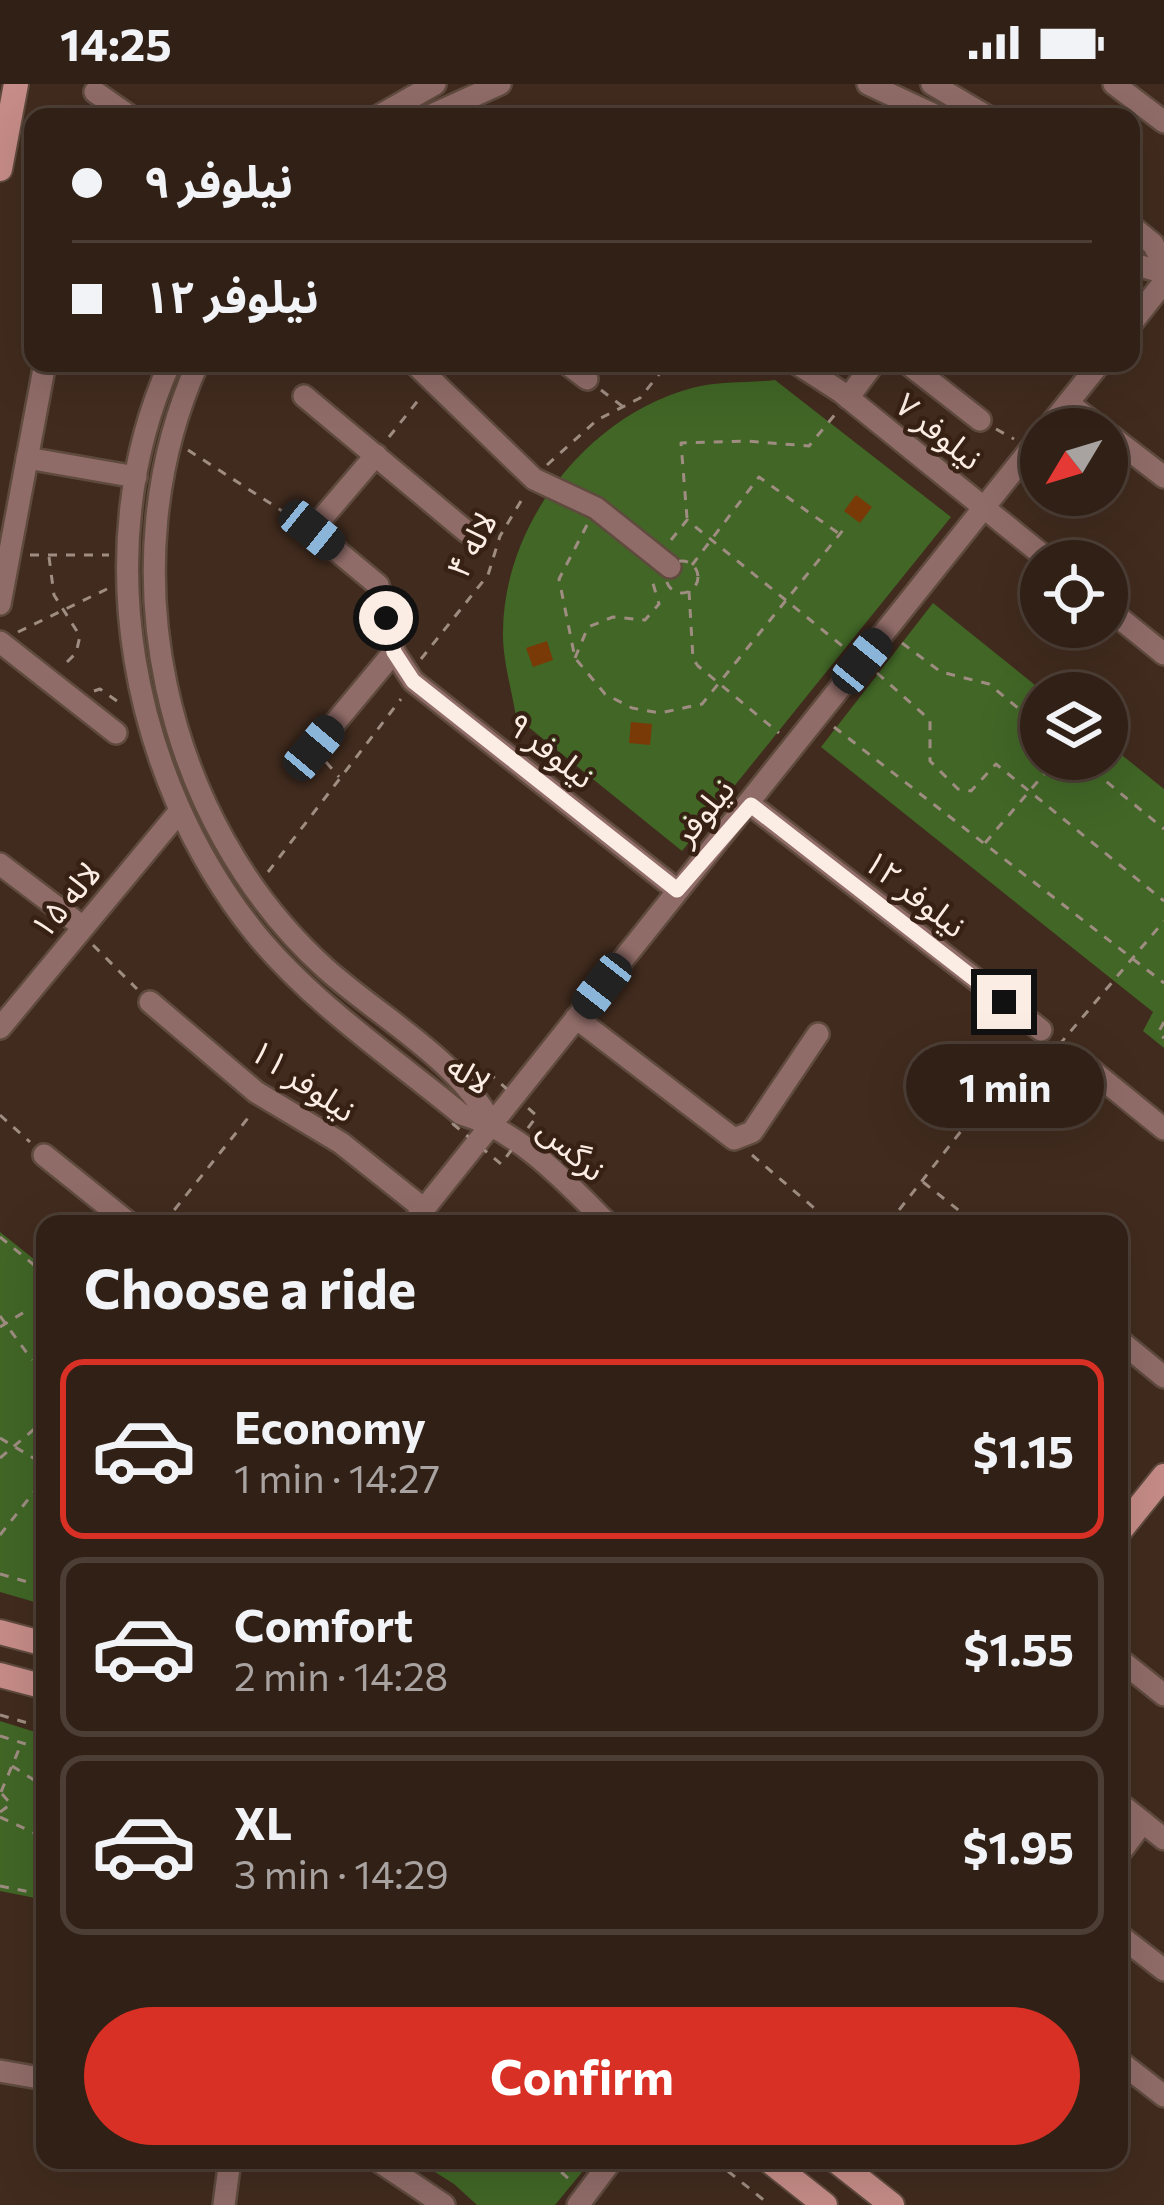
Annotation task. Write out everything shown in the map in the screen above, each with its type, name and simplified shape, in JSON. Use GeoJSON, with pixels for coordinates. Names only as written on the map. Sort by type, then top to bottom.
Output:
{"type":"FeatureCollection","features":[{"type":"Feature","properties":{"kind":"main road"},"geometry":{"type":"LineString","coordinates":[[0,169],[16,84]]}},
{"type":"Feature","properties":{"kind":"main road"},"geometry":{"type":"LineString","coordinates":[[1128,1521],[1164,1476]]}},
{"type":"Feature","properties":{"kind":"main road"},"geometry":{"type":"LineString","coordinates":[[0,1632],[36,1642]]}},
{"type":"Feature","properties":{"kind":"main road"},"geometry":{"type":"LineString","coordinates":[[0,1676],[36,1686]]}},
{"type":"Feature","properties":{"kind":"main road"},"geometry":{"type":"LineString","coordinates":[[779,2169],[825,2205]]}},
{"type":"Feature","properties":{"kind":"main road"},"geometry":{"type":"LineString","coordinates":[[846,2169],[892,2205]]}},
{"type":"Feature","properties":{"kind":"street"},"geometry":{"type":"LineString","coordinates":[[393,108],[436,84]]}},
{"type":"Feature","properties":{"kind":"street"},"geometry":{"type":"LineString","coordinates":[[447,108],[500,84]]}},
{"type":"Feature","properties":{"kind":"street"},"geometry":{"type":"LineString","coordinates":[[868,84],[920,108]]}},
{"type":"Feature","properties":{"kind":"street"},"geometry":{"type":"LineString","coordinates":[[932,84],[951,91]]}},
{"type":"Feature","properties":{"kind":"street"},"geometry":{"type":"LineString","coordinates":[[1114,84],[1164,122]]}},
{"type":"Feature","properties":{"kind":"street"},"geometry":{"type":"LineString","coordinates":[[96,88],[120,108]]}},
{"type":"Feature","properties":{"kind":"street"},"geometry":{"type":"LineString","coordinates":[[1140,233],[1153,244],[1164,264]]}},
{"type":"Feature","properties":{"kind":"street"},"geometry":{"type":"LineString","coordinates":[[1140,311],[1164,278]]}},
{"type":"Feature","properties":{"kind":"street"},"geometry":{"type":"LineString","coordinates":[[9,609],[27,458],[43,372]]}},
{"type":"Feature","properties":{"kind":"street","name":"لاله"},"geometry":{"type":"LineString","coordinates":[[167,372],[136,477],[120,585],[137,680],[179,812],[256,933],[308,987],[461,1114],[492,1124]]}},
{"type":"Feature","properties":{"kind":"street","name":"لاله"},"geometry":{"type":"LineString","coordinates":[[195,372],[160,481],[153,595],[163,671],[202,798],[277,917],[324,967],[476,1094],[492,1124]]}},
{"type":"Feature","properties":{"kind":"street"},"geometry":{"type":"LineString","coordinates":[[426,372],[534,479],[596,508],[681,566]]}},
{"type":"Feature","properties":{"kind":"street"},"geometry":{"type":"LineString","coordinates":[[577,372],[587,380]]}},
{"type":"Feature","properties":{"kind":"street","name":"نیلوفر ۷"},"geometry":{"type":"LineString","coordinates":[[809,372],[1024,540]]}},
{"type":"Feature","properties":{"kind":"street"},"geometry":{"type":"LineString","coordinates":[[848,398],[867,372]]}},
{"type":"Feature","properties":{"kind":"street"},"geometry":{"type":"LineString","coordinates":[[919,372],[980,420]]}},
{"type":"Feature","properties":{"kind":"street"},"geometry":{"type":"LineString","coordinates":[[1064,408],[1093,372]]}},
{"type":"Feature","properties":{"kind":"street"},"geometry":{"type":"LineString","coordinates":[[304,396],[467,532]]}},
{"type":"Feature","properties":{"kind":"street"},"geometry":{"type":"LineString","coordinates":[[1068,403],[1074,408]]}},
{"type":"Feature","properties":{"kind":"street"},"geometry":{"type":"LineString","coordinates":[[1128,449],[1164,477]]}},
{"type":"Feature","properties":{"kind":"street"},"geometry":{"type":"LineString","coordinates":[[312,530],[376,455]]}},
{"type":"Feature","properties":{"kind":"street"},"geometry":{"type":"LineString","coordinates":[[27,458],[136,477]]}},
{"type":"Feature","properties":{"kind":"street","name":"نیلوفر"},"geometry":{"type":"LineString","coordinates":[[419,1215],[1020,463]]}},
{"type":"Feature","properties":{"kind":"street","name":"نیلوفر ۹"},"geometry":{"type":"LineString","coordinates":[[312,530],[378,585],[394,652],[413,681],[677,890]]}},
{"type":"Feature","properties":{"kind":"street"},"geometry":{"type":"LineString","coordinates":[[1128,625],[1164,654]]}},
{"type":"Feature","properties":{"kind":"street"},"geometry":{"type":"LineString","coordinates":[[0,642],[116,733]]}},
{"type":"Feature","properties":{"kind":"street"},"geometry":{"type":"LineString","coordinates":[[314,748],[394,652]]}},
{"type":"Feature","properties":{"kind":"street","name":"نیلوفر ۱۲"},"geometry":{"type":"LineString","coordinates":[[751,805],[1041,1030]]}},
{"type":"Feature","properties":{"kind":"street","name":"لاله ۱۵"},"geometry":{"type":"LineString","coordinates":[[0,1028],[179,812]]}},
{"type":"Feature","properties":{"kind":"street"},"geometry":{"type":"LineString","coordinates":[[0,864],[83,928]]}},
{"type":"Feature","properties":{"kind":"street","name":"نیلوفر ۱۱"},"geometry":{"type":"LineString","coordinates":[[150,1002],[264,1096],[341,1143],[417,1215]]}},
{"type":"Feature","properties":{"kind":"street"},"geometry":{"type":"LineString","coordinates":[[577,1018],[734,1139],[752,1132],[818,1034]]}},
{"type":"Feature","properties":{"kind":"street"},"geometry":{"type":"LineString","coordinates":[[1078,1060],[1164,1129]]}},
{"type":"Feature","properties":{"kind":"street","name":"نرگس"},"geometry":{"type":"LineString","coordinates":[[492,1124],[568,1183],[599,1215]]}},
{"type":"Feature","properties":{"kind":"street"},"geometry":{"type":"LineString","coordinates":[[44,1155],[119,1215]]}},
{"type":"Feature","properties":{"kind":"street"},"geometry":{"type":"LineString","coordinates":[[1128,1347],[1164,1377]]}},
{"type":"Feature","properties":{"kind":"street"},"geometry":{"type":"LineString","coordinates":[[1128,1666],[1164,1695]]}},
{"type":"Feature","properties":{"kind":"street"},"geometry":{"type":"LineString","coordinates":[[1128,1810],[1164,1839]]}},
{"type":"Feature","properties":{"kind":"street"},"geometry":{"type":"LineString","coordinates":[[1128,1842],[1143,1822]]}},
{"type":"Feature","properties":{"kind":"street"},"geometry":{"type":"LineString","coordinates":[[1128,1941],[1164,1970]]}},
{"type":"Feature","properties":{"kind":"street"},"geometry":{"type":"LineString","coordinates":[[1128,2068],[1164,2096]]}},
{"type":"Feature","properties":{"kind":"street"},"geometry":{"type":"LineString","coordinates":[[0,2071],[36,2078]]}},
{"type":"Feature","properties":{"kind":"street"},"geometry":{"type":"LineString","coordinates":[[224,2205],[229,2169]]}},
{"type":"Feature","properties":{"kind":"street"},"geometry":{"type":"LineString","coordinates":[[390,2169],[444,2205]]}},
{"type":"Feature","properties":{"kind":"street"},"geometry":{"type":"LineString","coordinates":[[582,2199],[605,2169]]}},
{"type":"Feature","properties":{"kind":"path","name":"لاله ۴"},"geometry":{"type":"LineString","coordinates":[[256,888],[413,681],[416,664],[488,575],[500,536],[534,479],[597,420],[640,398],[661,372]]}},
{"type":"Feature","properties":{"kind":"path"},"geometry":{"type":"LineString","coordinates":[[376,455],[435,379]]}},
{"type":"Feature","properties":{"kind":"path"},"geometry":{"type":"LineString","coordinates":[[587,380],[623,407]]}},
{"type":"Feature","properties":{"kind":"path"},"geometry":{"type":"LineString","coordinates":[[687,520],[681,443],[809,446],[848,398]]}},
{"type":"Feature","properties":{"kind":"path"},"geometry":{"type":"LineString","coordinates":[[980,420],[1020,436]]}},
{"type":"Feature","properties":{"kind":"path"},"geometry":{"type":"LineString","coordinates":[[172,439],[312,530]]}},
{"type":"Feature","properties":{"kind":"path"},"geometry":{"type":"LineString","coordinates":[[681,566],[759,477],[840,534]]}},
{"type":"Feature","properties":{"kind":"path"},"geometry":{"type":"LineString","coordinates":[[596,508],[559,579],[569,643],[583,672],[605,694],[645,712],[702,704],[848,524]]}},
{"type":"Feature","properties":{"kind":"path"},"geometry":{"type":"LineString","coordinates":[[9,609],[14,634],[120,585],[109,553],[29,555]]}},
{"type":"Feature","properties":{"kind":"path"},"geometry":{"type":"LineString","coordinates":[[49,555],[50,584],[80,636],[76,653],[58,670]]}},
{"type":"Feature","properties":{"kind":"path"},"geometry":{"type":"LineString","coordinates":[[689,591],[694,659],[794,746]]}},
{"type":"Feature","properties":{"kind":"path"},"geometry":{"type":"LineString","coordinates":[[886,630],[940,673],[989,684],[1020,710]]}},
{"type":"Feature","properties":{"kind":"path"},"geometry":{"type":"LineString","coordinates":[[87,693],[100,689],[124,706],[122,686]]}},
{"type":"Feature","properties":{"kind":"path"},"geometry":{"type":"LineString","coordinates":[[819,714],[1164,983]]}},
{"type":"Feature","properties":{"kind":"path"},"geometry":{"type":"LineString","coordinates":[[984,845],[1040,780]]}},
{"type":"Feature","properties":{"kind":"path"},"geometry":{"type":"LineString","coordinates":[[1104,780],[1164,829]]}},
{"type":"Feature","properties":{"kind":"path"},"geometry":{"type":"LineString","coordinates":[[1078,1060],[1059,1045],[1164,921]]}},
{"type":"Feature","properties":{"kind":"path"},"geometry":{"type":"LineString","coordinates":[[83,928],[92,944],[150,1002]]}},
{"type":"Feature","properties":{"kind":"path"},"geometry":{"type":"LineString","coordinates":[[1164,1022],[1157,1033],[1164,1038]]}},
{"type":"Feature","properties":{"kind":"path"},"geometry":{"type":"LineString","coordinates":[[895,1215],[1041,1030]]}},
{"type":"Feature","properties":{"kind":"path"},"geometry":{"type":"LineString","coordinates":[[170,1215],[264,1096]]}},
{"type":"Feature","properties":{"kind":"path"},"geometry":{"type":"LineString","coordinates":[[0,1115],[44,1155]]}},
{"type":"Feature","properties":{"kind":"path"},"geometry":{"type":"LineString","coordinates":[[734,1139],[823,1215]]}},
{"type":"Feature","properties":{"kind":"path"},"geometry":{"type":"LineString","coordinates":[[922,1180],[965,1215]]}},
{"type":"Feature","properties":{"kind":"path"},"geometry":{"type":"LineString","coordinates":[[0,1237],[36,1267]]}},
{"type":"Feature","properties":{"kind":"path"},"geometry":{"type":"LineString","coordinates":[[3,1325],[26,1311]]}},
{"type":"Feature","properties":{"kind":"path"},"geometry":{"type":"LineString","coordinates":[[0,1316],[32,1360]]}},
{"type":"Feature","properties":{"kind":"path"},"geometry":{"type":"LineString","coordinates":[[0,1458],[36,1428]]}},
{"type":"Feature","properties":{"kind":"path"},"geometry":{"type":"LineString","coordinates":[[0,1438],[36,1459]]}},
{"type":"Feature","properties":{"kind":"path"},"geometry":{"type":"LineString","coordinates":[[0,1535],[36,1489]]}},
{"type":"Feature","properties":{"kind":"path"},"geometry":{"type":"LineString","coordinates":[[0,1574],[36,1584]]}},
{"type":"Feature","properties":{"kind":"path"},"geometry":{"type":"LineString","coordinates":[[0,1715],[36,1725]]}},
{"type":"Feature","properties":{"kind":"path"},"geometry":{"type":"LineString","coordinates":[[0,1736],[36,1747]]}},
{"type":"Feature","properties":{"kind":"path"},"geometry":{"type":"LineString","coordinates":[[22,1742],[0,1792],[11,1804],[0,1815],[36,1833]]}},
{"type":"Feature","properties":{"kind":"path"},"geometry":{"type":"LineString","coordinates":[[12,1766],[36,1781]]}},
{"type":"Feature","properties":{"kind":"path"},"geometry":{"type":"LineString","coordinates":[[0,1886],[36,1893]]}},
{"type":"Feature","properties":{"kind":"path"},"geometry":{"type":"LineString","coordinates":[[556,2169],[582,2199]]}},
{"type":"Feature","properties":{"kind":"path"},"geometry":{"type":"LineString","coordinates":[[725,2169],[770,2205]]}},
{"type":"Feature","properties":{"kind":"green space"},"geometry":{"type":"Polygon","coordinates":[[[775,380],[951,517],[682,851],[516,717],[503,645],[507,594],[517,554],[535,516],[586,449],[618,423],[692,388],[775,380]]]}},
{"type":"Feature","properties":{"kind":"green space"},"geometry":{"type":"Polygon","coordinates":[[[933,603],[1020,673],[1020,780],[1128,780],[1128,760],[1164,789],[1164,1048],[1143,1031],[1153,1012],[821,747],[933,603]]]}},
{"type":"Feature","properties":{"kind":"green space"},"geometry":{"type":"Polygon","coordinates":[[[0,1232],[36,1261],[36,1602],[0,1592],[0,1232]]]}},
{"type":"Feature","properties":{"kind":"green space"},"geometry":{"type":"Polygon","coordinates":[[[0,1721],[36,1732],[36,1898],[0,1891],[0,1721]]]}},
{"type":"Feature","properties":{"kind":"green space"},"geometry":{"type":"Polygon","coordinates":[[[430,2169],[585,2169],[555,2205],[477,2205],[430,2169]]]}},
{"type":"Feature","properties":{"kind":"building"},"geometry":{"type":"Polygon","coordinates":[[[856,495],[872,507],[860,523],[844,511],[856,495]]]}},
{"type":"Feature","properties":{"kind":"building"},"geometry":{"type":"Polygon","coordinates":[[[547,641],[553,660],[533,667],[526,648],[547,641]]]}},
{"type":"Feature","properties":{"kind":"building"},"geometry":{"type":"Polygon","coordinates":[[[631,722],[652,724],[650,745],[629,743],[631,722]]]}},
{"type":"Feature","properties":{"kind":"route"},"geometry":{"type":"LineString","coordinates":[[386,618],[394,652],[413,681],[677,890],[751,805],[1004,1002]]}}]}
